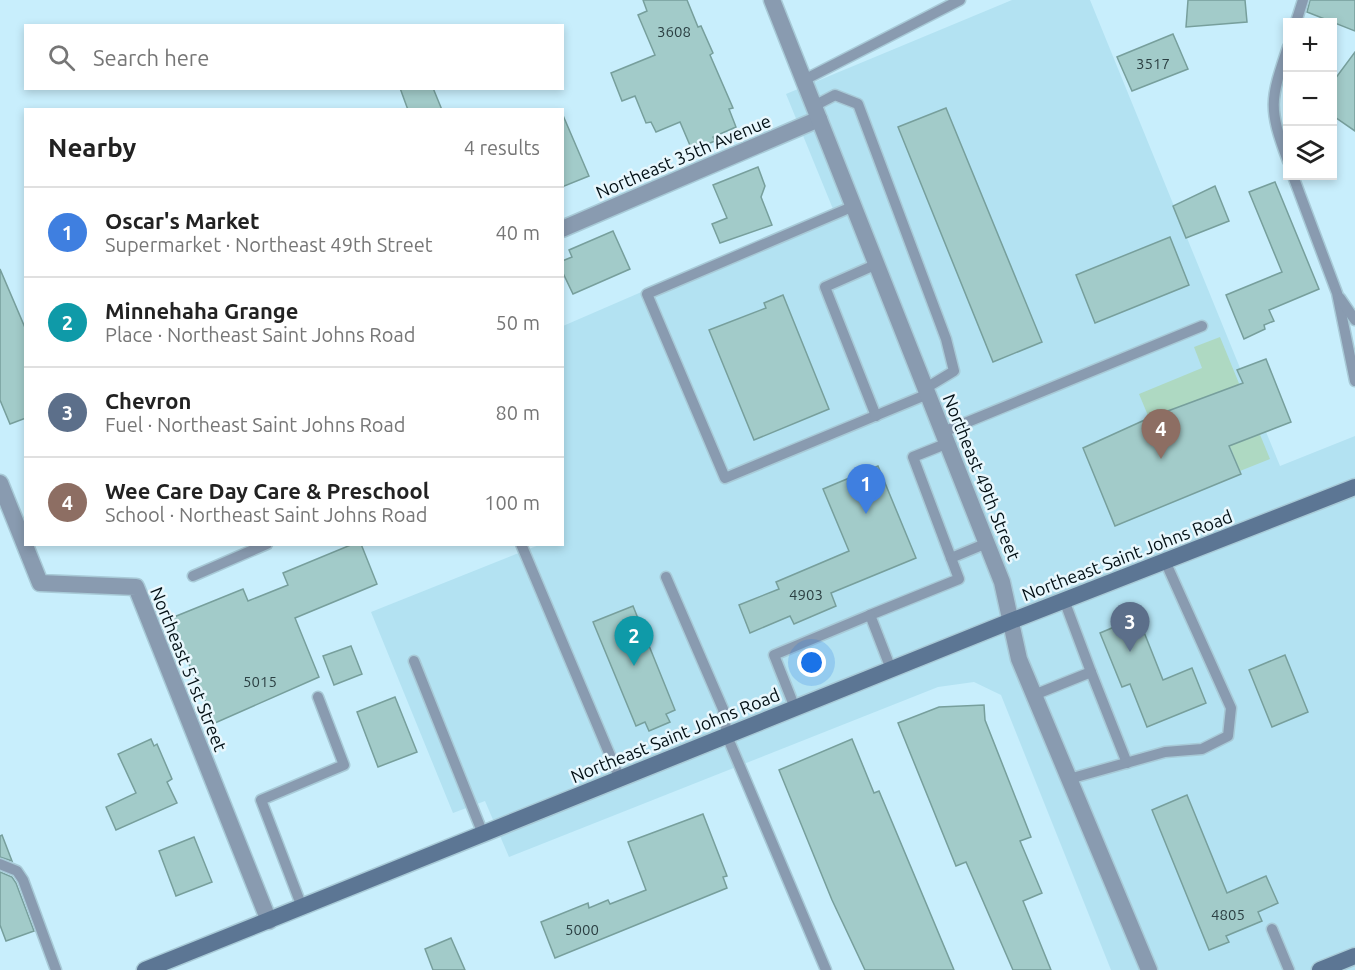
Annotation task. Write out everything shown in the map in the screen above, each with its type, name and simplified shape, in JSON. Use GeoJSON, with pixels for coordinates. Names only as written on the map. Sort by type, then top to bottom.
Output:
{"type":"FeatureCollection","features":[{"type":"Feature","properties":{"kind":"main road","name":"Northeast Saint Johns Road"},"geometry":{"type":"LineString","coordinates":[[145,970],[1011,621],[1355,487]]}},
{"type":"Feature","properties":{"kind":"main road"},"geometry":{"type":"LineString","coordinates":[[1320,970],[1355,956]]}},
{"type":"Feature","properties":{"kind":"street","name":"Northeast 49th Street"},"geometry":{"type":"LineString","coordinates":[[772,0],[1002,582],[1019,659],[1149,970]]}},
{"type":"Feature","properties":{"kind":"street","name":"Northeast 35th Avenue"},"geometry":{"type":"LineString","coordinates":[[564,228],[817,112]]}},
{"type":"Feature","properties":{"kind":"street","name":"Northeast 51st Street"},"geometry":{"type":"LineString","coordinates":[[0,483],[24,543]]}},
{"type":"Feature","properties":{"kind":"street","name":"Northeast 51st Street"},"geometry":{"type":"LineString","coordinates":[[25,546],[40,583],[135,587],[269,921]]}},
{"type":"Feature","properties":{"kind":"lane"},"geometry":{"type":"LineString","coordinates":[[804,80],[959,0]]}},
{"type":"Feature","properties":{"kind":"lane"},"geometry":{"type":"LineString","coordinates":[[1297,18],[1303,0]]}},
{"type":"Feature","properties":{"kind":"lane"},"geometry":{"type":"LineString","coordinates":[[1283,61],[1272,98],[1273,123],[1283,150]]}},
{"type":"Feature","properties":{"kind":"lane"},"geometry":{"type":"LineString","coordinates":[[817,112],[835,95],[858,104],[946,339],[954,371],[927,391],[876,416],[725,478],[647,294],[854,206]]}},
{"type":"Feature","properties":{"kind":"lane"},"geometry":{"type":"LineString","coordinates":[[1295,180],[1337,293],[1355,381]]}},
{"type":"Feature","properties":{"kind":"lane"},"geometry":{"type":"LineString","coordinates":[[876,416],[825,287],[877,264]]}},
{"type":"Feature","properties":{"kind":"lane"},"geometry":{"type":"LineString","coordinates":[[1337,293],[1355,320]]}},
{"type":"Feature","properties":{"kind":"lane"},"geometry":{"type":"LineString","coordinates":[[795,708],[774,655],[959,579],[913,458],[945,437],[1202,326]]}},
{"type":"Feature","properties":{"kind":"lane"},"geometry":{"type":"LineString","coordinates":[[951,558],[987,543]]}},
{"type":"Feature","properties":{"kind":"lane"},"geometry":{"type":"LineString","coordinates":[[522,546],[620,779]]}},
{"type":"Feature","properties":{"kind":"lane"},"geometry":{"type":"LineString","coordinates":[[193,576],[244,549]]}},
{"type":"Feature","properties":{"kind":"lane"},"geometry":{"type":"LineString","coordinates":[[1069,779],[1165,752],[1202,749],[1228,736],[1230,708],[1165,561]]}},
{"type":"Feature","properties":{"kind":"lane"},"geometry":{"type":"LineString","coordinates":[[666,577],[723,710],[727,736],[826,970]]}},
{"type":"Feature","properties":{"kind":"lane"},"geometry":{"type":"LineString","coordinates":[[1064,600],[1127,763]]}},
{"type":"Feature","properties":{"kind":"lane"},"geometry":{"type":"LineString","coordinates":[[870,615],[891,669]]}},
{"type":"Feature","properties":{"kind":"lane"},"geometry":{"type":"LineString","coordinates":[[414,661],[483,834]]}},
{"type":"Feature","properties":{"kind":"lane"},"geometry":{"type":"LineString","coordinates":[[1034,695],[1091,672]]}},
{"type":"Feature","properties":{"kind":"lane"},"geometry":{"type":"LineString","coordinates":[[302,907],[261,800],[344,765],[318,697]]}},
{"type":"Feature","properties":{"kind":"lane"},"geometry":{"type":"LineString","coordinates":[[0,864],[17,871],[23,880],[56,970]]}},
{"type":"Feature","properties":{"kind":"lane"},"geometry":{"type":"LineString","coordinates":[[1272,929],[1289,970]]}},
{"type":"Feature","properties":{"kind":"shaded area"},"geometry":{"type":"Polygon","coordinates":[[[1012,0],[1090,0],[1280,466],[1355,436],[1355,970],[1111,970],[1001,695],[974,682],[938,687],[509,857],[485,801],[453,813],[371,612],[536,546],[564,546],[564,326],[833,209],[786,94],[1012,0]]]}},
{"type":"Feature","properties":{"kind":"green space"},"geometry":{"type":"Polygon","coordinates":[[[1220,337],[1270,459],[1240,471],[1210,397],[1149,418],[1139,394],[1202,368],[1194,347],[1220,337]]]}},
{"type":"Feature","properties":{"kind":"building"},"geometry":{"type":"Polygon","coordinates":[[[643,0],[687,0],[698,27],[701,26],[713,53],[710,55],[733,108],[729,109],[736,127],[713,137],[715,141],[692,150],[680,122],[656,132],[651,122],[646,123],[635,96],[622,101],[611,73],[655,55],[638,15],[647,11],[643,0]]]}},
{"type":"Feature","properties":{"kind":"building"},"geometry":{"type":"Polygon","coordinates":[[[1188,0],[1245,0],[1247,22],[1186,27],[1188,0]]]}},
{"type":"Feature","properties":{"kind":"building"},"geometry":{"type":"Polygon","coordinates":[[[1310,0],[1355,0],[1355,31],[1337,24],[1337,18],[1322,18],[1307,12],[1310,0]]]}},
{"type":"Feature","properties":{"kind":"building"},"geometry":{"type":"Polygon","coordinates":[[[1173,34],[1188,69],[1132,91],[1117,57],[1173,34]]]}},
{"type":"Feature","properties":{"kind":"building"},"geometry":{"type":"Polygon","coordinates":[[[1355,52],[1355,131],[1337,118],[1337,76],[1355,52]]]}},
{"type":"Feature","properties":{"kind":"building"},"geometry":{"type":"Polygon","coordinates":[[[401,90],[434,90],[441,108],[407,108],[401,90]]]}},
{"type":"Feature","properties":{"kind":"building"},"geometry":{"type":"Polygon","coordinates":[[[946,108],[1042,342],[993,362],[898,127],[946,108]]]}},
{"type":"Feature","properties":{"kind":"building"},"geometry":{"type":"Polygon","coordinates":[[[564,118],[589,176],[564,186],[564,118]]]}},
{"type":"Feature","properties":{"kind":"building"},"geometry":{"type":"Polygon","coordinates":[[[758,167],[765,186],[761,197],[772,225],[720,243],[712,224],[727,218],[713,185],[758,167]]]}},
{"type":"Feature","properties":{"kind":"building"},"geometry":{"type":"Polygon","coordinates":[[[1275,182],[1319,289],[1269,310],[1274,321],[1264,325],[1265,329],[1244,339],[1226,295],[1282,272],[1249,192],[1275,182]]]}},
{"type":"Feature","properties":{"kind":"building"},"geometry":{"type":"Polygon","coordinates":[[[1215,186],[1229,221],[1186,238],[1173,206],[1215,186]]]}},
{"type":"Feature","properties":{"kind":"building"},"geometry":{"type":"Polygon","coordinates":[[[613,231],[630,269],[573,294],[564,275],[564,260],[572,257],[569,250],[613,231]]]}},
{"type":"Feature","properties":{"kind":"building"},"geometry":{"type":"Polygon","coordinates":[[[1170,237],[1189,285],[1095,323],[1076,275],[1170,237]]]}},
{"type":"Feature","properties":{"kind":"building"},"geometry":{"type":"Polygon","coordinates":[[[0,269],[24,325],[24,419],[10,424],[0,400],[0,269]]]}},
{"type":"Feature","properties":{"kind":"building"},"geometry":{"type":"Polygon","coordinates":[[[783,295],[829,409],[754,440],[709,330],[766,308],[764,303],[783,295]]]}},
{"type":"Feature","properties":{"kind":"building"},"geometry":{"type":"Polygon","coordinates":[[[1266,359],[1291,422],[1229,446],[1241,474],[1115,526],[1083,448],[1149,418],[1243,383],[1237,370],[1266,359]]]}},
{"type":"Feature","properties":{"kind":"building"},"geometry":{"type":"Polygon","coordinates":[[[878,466],[916,558],[831,593],[836,606],[794,624],[790,616],[750,633],[739,605],[779,589],[776,582],[849,551],[823,489],[878,466]]]}},
{"type":"Feature","properties":{"kind":"building"},"geometry":{"type":"Polygon","coordinates":[[[348,546],[362,546],[377,584],[295,618],[319,677],[215,723],[169,619],[243,589],[248,601],[288,585],[283,573],[348,546]]]}},
{"type":"Feature","properties":{"kind":"building"},"geometry":{"type":"Polygon","coordinates":[[[633,606],[675,710],[666,714],[670,722],[649,731],[645,722],[636,726],[593,622],[633,606]]]}},
{"type":"Feature","properties":{"kind":"building"},"geometry":{"type":"Polygon","coordinates":[[[1138,617],[1163,680],[1192,668],[1206,703],[1147,727],[1130,684],[1122,687],[1100,633],[1138,617]]]}},
{"type":"Feature","properties":{"kind":"building"},"geometry":{"type":"Polygon","coordinates":[[[351,646],[362,674],[334,685],[323,656],[351,646]]]}},
{"type":"Feature","properties":{"kind":"building"},"geometry":{"type":"Polygon","coordinates":[[[1285,655],[1308,712],[1272,727],[1249,670],[1285,655]]]}},
{"type":"Feature","properties":{"kind":"building"},"geometry":{"type":"Polygon","coordinates":[[[395,697],[417,752],[378,767],[357,712],[395,697]]]}},
{"type":"Feature","properties":{"kind":"building"},"geometry":{"type":"Polygon","coordinates":[[[984,705],[985,720],[1031,837],[1020,841],[1042,893],[1023,901],[1051,970],[1013,970],[966,862],[956,866],[898,723],[939,707],[984,705]]]}},
{"type":"Feature","properties":{"kind":"building"},"geometry":{"type":"Polygon","coordinates":[[[151,739],[154,746],[157,744],[172,779],[167,782],[177,803],[116,830],[106,807],[136,793],[118,754],[151,739]]]}},
{"type":"Feature","properties":{"kind":"building"},"geometry":{"type":"Polygon","coordinates":[[[852,739],[874,793],[879,791],[954,970],[865,970],[832,900],[779,770],[852,739]]]}},
{"type":"Feature","properties":{"kind":"building"},"geometry":{"type":"Polygon","coordinates":[[[1187,795],[1227,893],[1266,876],[1278,903],[1258,912],[1262,921],[1226,936],[1229,942],[1209,950],[1152,810],[1187,795]]]}},
{"type":"Feature","properties":{"kind":"building"},"geometry":{"type":"Polygon","coordinates":[[[703,814],[727,876],[723,877],[727,888],[555,958],[541,922],[588,903],[589,908],[608,900],[610,904],[646,890],[628,842],[703,814]]]}},
{"type":"Feature","properties":{"kind":"building"},"geometry":{"type":"Polygon","coordinates":[[[2,835],[12,861],[0,857],[0,836],[2,835]]]}},
{"type":"Feature","properties":{"kind":"building"},"geometry":{"type":"Polygon","coordinates":[[[194,837],[212,882],[176,896],[159,851],[194,837]]]}},
{"type":"Feature","properties":{"kind":"building"},"geometry":{"type":"Polygon","coordinates":[[[0,872],[12,877],[16,883],[34,931],[6,941],[0,925],[0,872]]]}},
{"type":"Feature","properties":{"kind":"building"},"geometry":{"type":"Polygon","coordinates":[[[451,938],[465,970],[433,970],[425,949],[451,938]]]}},
{"type":"Feature","properties":{"kind":"place","name":"Wee Care Day Care & Preschool"},"geometry":{"type":"Point","coordinates":[1161,459]}},
{"type":"Feature","properties":{"kind":"place","name":"Oscar's Market"},"geometry":{"type":"Point","coordinates":[866,514]}},
{"type":"Feature","properties":{"kind":"place","name":"Chevron"},"geometry":{"type":"Point","coordinates":[1130,652]}},
{"type":"Feature","properties":{"kind":"place","name":"Minnehaha Grange"},"geometry":{"type":"Point","coordinates":[634,666]}}]}
